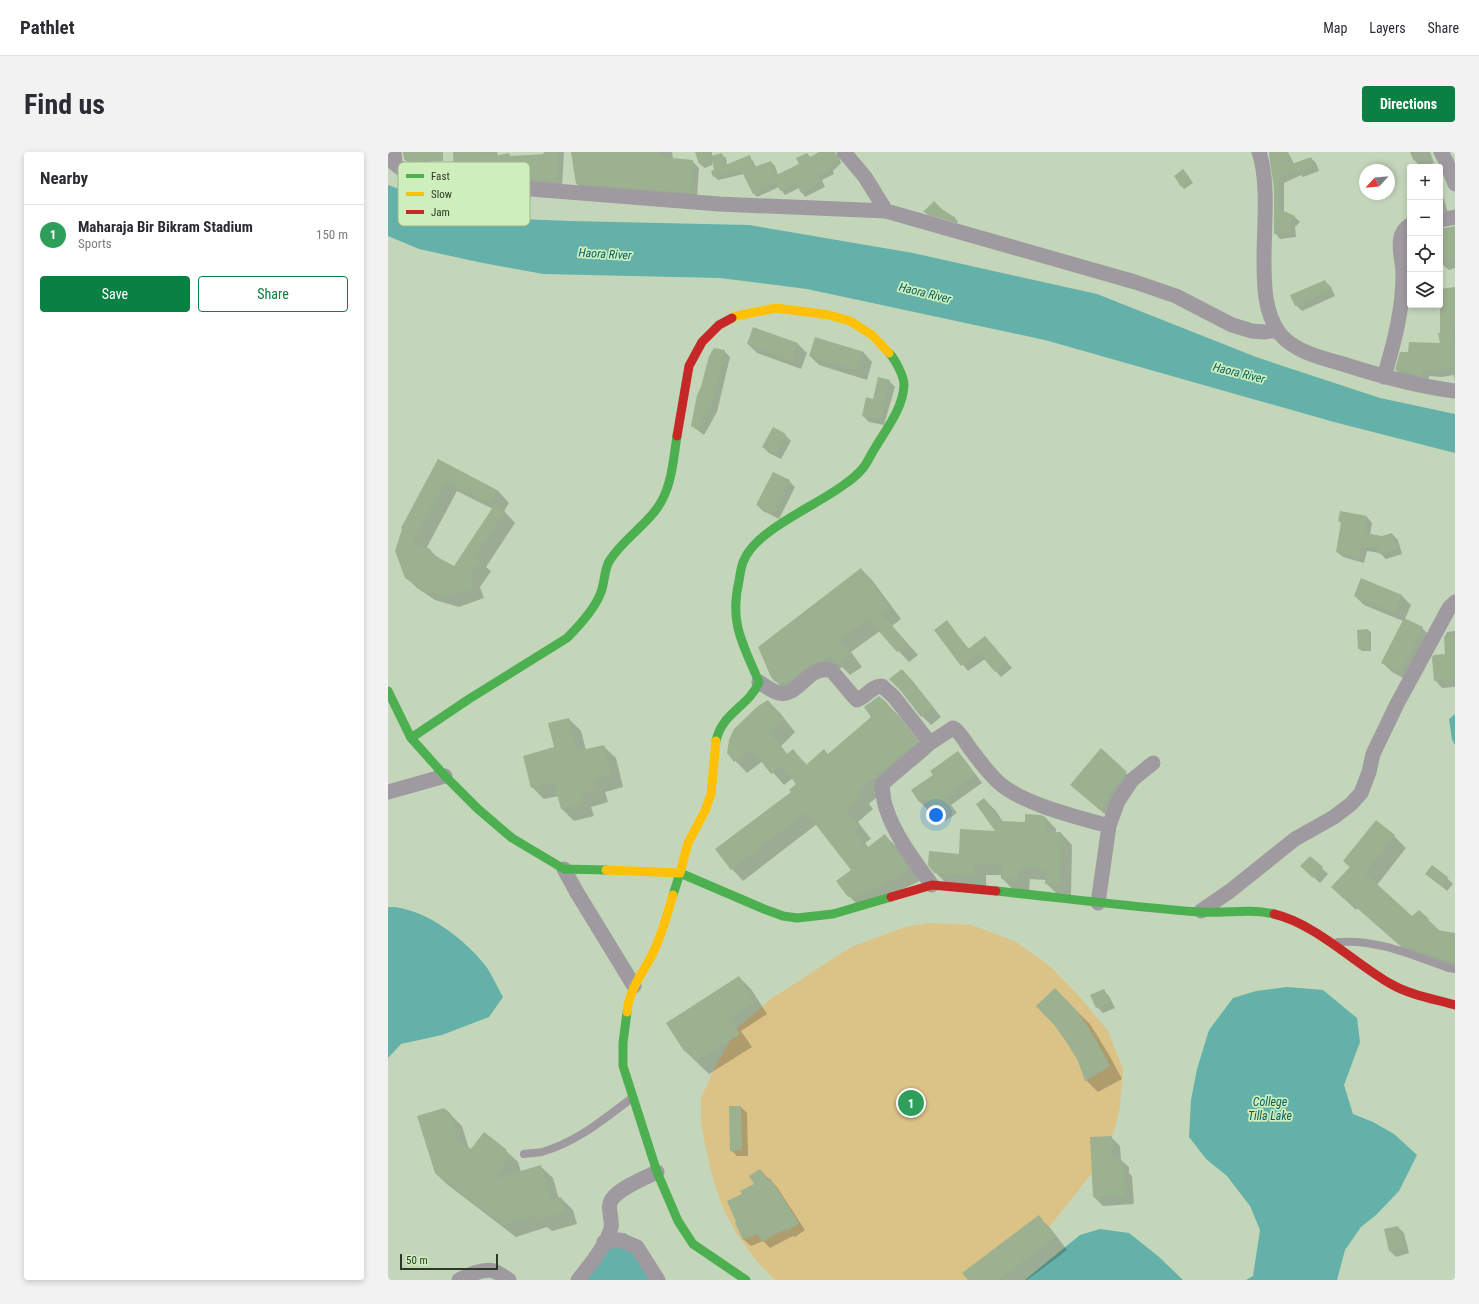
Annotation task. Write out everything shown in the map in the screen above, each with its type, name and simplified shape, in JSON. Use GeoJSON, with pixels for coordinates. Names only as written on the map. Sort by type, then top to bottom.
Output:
{"type":"FeatureCollection","features":[{"type":"Feature","properties":{"kind":"street"},"geometry":{"type":"LineString","coordinates":[[394,152],[395,164],[398,166]]}},
{"type":"Feature","properties":{"kind":"street"},"geometry":{"type":"LineString","coordinates":[[844,152],[865,177],[886,212]]}},
{"type":"Feature","properties":{"kind":"street"},"geometry":{"type":"LineString","coordinates":[[1259,152],[1264,176],[1266,301],[1270,316],[1277,330],[1284,338],[1315,356],[1384,377],[1426,387],[1455,391]]}},
{"type":"Feature","properties":{"kind":"street"},"geometry":{"type":"LineString","coordinates":[[1441,152],[1455,184]]}},
{"type":"Feature","properties":{"kind":"street"},"geometry":{"type":"LineString","coordinates":[[530,189],[719,204],[886,212],[1135,282],[1176,296],[1232,324],[1252,331],[1264,332],[1277,330]]}},
{"type":"Feature","properties":{"kind":"street"},"geometry":{"type":"LineString","coordinates":[[1443,219],[1455,217]]}},
{"type":"Feature","properties":{"kind":"street"},"geometry":{"type":"LineString","coordinates":[[1384,377],[1397,333],[1403,291],[1403,264],[1400,240],[1401,234],[1407,228]]}},
{"type":"Feature","properties":{"kind":"street"},"geometry":{"type":"LineString","coordinates":[[412,738],[469,699],[561,642],[577,628],[590,611],[601,592],[609,561],[625,541],[656,510],[666,494],[689,366],[702,342],[719,325],[736,316],[776,308],[829,315],[850,321],[872,336],[895,358],[904,382],[902,398],[896,414],[863,468],[844,485],[772,530],[749,550],[743,562],[737,588],[735,611],[738,635],[759,682],[779,693],[786,693],[791,691],[810,675],[822,669],[827,669],[832,671],[857,700],[863,698],[877,686],[882,686],[894,697],[930,743]]}},
{"type":"Feature","properties":{"kind":"street"},"geometry":{"type":"LineString","coordinates":[[1201,912],[1230,891],[1295,839],[1334,817],[1351,804],[1361,793],[1369,772],[1373,754],[1397,704],[1449,608],[1455,602]]}},
{"type":"Feature","properties":{"kind":"street"},"geometry":{"type":"LineString","coordinates":[[746,1280],[693,1244],[678,1221],[657,1172],[632,1097],[623,1066],[623,1043],[628,1001],[634,986],[652,953],[664,923],[680,873],[684,852],[708,803],[712,788],[714,759],[721,727],[758,687],[759,682]]}},
{"type":"Feature","properties":{"kind":"street"},"geometry":{"type":"LineString","coordinates":[[388,691],[412,738],[445,776],[478,809],[512,838],[564,868],[680,873],[764,909],[784,916],[797,918],[833,914],[859,908],[890,897],[932,886],[953,886],[1201,912],[1241,910],[1263,911],[1284,916],[1311,930],[1328,943],[1392,985],[1415,994],[1455,1005]]}},
{"type":"Feature","properties":{"kind":"street"},"geometry":{"type":"LineString","coordinates":[[932,886],[913,860],[894,827],[886,808],[882,784],[930,743],[952,728],[957,730],[972,752],[998,782],[1019,797],[1109,826]]}},
{"type":"Feature","properties":{"kind":"street"},"geometry":{"type":"LineString","coordinates":[[1098,902],[1109,826],[1118,801],[1132,780],[1153,763]]}},
{"type":"Feature","properties":{"kind":"street"},"geometry":{"type":"LineString","coordinates":[[388,792],[445,776]]}},
{"type":"Feature","properties":{"kind":"street"},"geometry":{"type":"LineString","coordinates":[[564,868],[576,891],[634,986]]}},
{"type":"Feature","properties":{"kind":"street"},"geometry":{"type":"LineString","coordinates":[[578,1280],[592,1262],[612,1227],[609,1206],[614,1196],[657,1172]]}},
{"type":"Feature","properties":{"kind":"street"},"geometry":{"type":"LineString","coordinates":[[604,1242],[620,1240],[637,1247],[658,1280]]}},
{"type":"Feature","properties":{"kind":"street"},"geometry":{"type":"LineString","coordinates":[[459,1280],[470,1274],[482,1271],[494,1271],[509,1280]]}},
{"type":"Feature","properties":{"kind":"lane"},"geometry":{"type":"LineString","coordinates":[[1328,943],[1354,941],[1382,946],[1455,969]]}},
{"type":"Feature","properties":{"kind":"lane"},"geometry":{"type":"LineString","coordinates":[[524,1154],[542,1152],[566,1143],[588,1131],[632,1097]]}},
{"type":"Feature","properties":{"kind":"shaded area"},"geometry":{"type":"Polygon","coordinates":[[[929,923],[972,925],[1016,942],[1051,967],[1079,996],[1108,1031],[1123,1069],[1120,1107],[1115,1129],[1097,1167],[1034,1246],[1012,1270],[1000,1280],[775,1280],[758,1263],[736,1233],[722,1206],[712,1176],[707,1154],[701,1123],[701,1098],[715,1067],[737,1028],[771,999],[851,947],[905,927],[929,923]]]}},
{"type":"Feature","properties":{"kind":"water","name":"Haora River"},"geometry":{"type":"Polygon","coordinates":[[[388,185],[398,189],[398,226],[530,226],[530,219],[749,225],[913,253],[1097,294],[1256,357],[1380,398],[1455,414],[1455,453],[1334,422],[1045,340],[807,289],[720,278],[543,274],[419,249],[388,236],[388,185]]]}},
{"type":"Feature","properties":{"kind":"water"},"geometry":{"type":"Polygon","coordinates":[[[1455,714],[1455,745],[1452,740],[1449,719],[1455,714]]]}},
{"type":"Feature","properties":{"kind":"water"},"geometry":{"type":"Polygon","coordinates":[[[388,907],[401,908],[415,912],[442,926],[454,935],[485,965],[503,997],[489,1017],[442,1035],[401,1044],[388,1058],[388,907]]]}},
{"type":"Feature","properties":{"kind":"water","name":"College Tilla Lake"},"geometry":{"type":"Polygon","coordinates":[[[1287,987],[1323,990],[1357,1018],[1360,1042],[1344,1085],[1353,1114],[1373,1122],[1394,1134],[1417,1155],[1399,1191],[1376,1215],[1361,1227],[1345,1250],[1337,1280],[1246,1280],[1253,1276],[1260,1230],[1250,1206],[1227,1176],[1206,1159],[1189,1137],[1191,1100],[1197,1069],[1209,1030],[1233,998],[1256,991],[1287,987]]]}},
{"type":"Feature","properties":{"kind":"water"},"geometry":{"type":"Polygon","coordinates":[[[1100,1229],[1129,1233],[1158,1256],[1183,1280],[1025,1280],[1080,1235],[1100,1229]]]}},
{"type":"Feature","properties":{"kind":"water"},"geometry":{"type":"Polygon","coordinates":[[[625,1233],[637,1242],[650,1280],[581,1280],[615,1236],[625,1233]]]}},
{"type":"Feature","properties":{"kind":"building"},"geometry":{"type":"Polygon","coordinates":[[[403,152],[443,152],[443,161],[408,162],[404,159],[403,152]]]}},
{"type":"Feature","properties":{"kind":"building"},"geometry":{"type":"Polygon","coordinates":[[[453,152],[494,153],[494,156],[509,153],[510,156],[558,152],[557,182],[546,181],[546,179],[530,179],[530,162],[454,162],[453,152]]]}},
{"type":"Feature","properties":{"kind":"building"},"geometry":{"type":"Polygon","coordinates":[[[571,152],[660,152],[661,157],[693,160],[691,193],[576,184],[571,152]]]}},
{"type":"Feature","properties":{"kind":"building"},"geometry":{"type":"Polygon","coordinates":[[[695,152],[706,152],[710,161],[699,164],[695,152]]]}},
{"type":"Feature","properties":{"kind":"building"},"geometry":{"type":"Polygon","coordinates":[[[819,152],[835,152],[838,159],[830,167],[831,170],[818,176],[822,182],[801,193],[796,183],[780,191],[776,182],[753,194],[741,170],[713,177],[711,171],[714,170],[711,156],[722,153],[725,165],[750,155],[754,167],[771,161],[776,175],[799,164],[796,158],[807,153],[810,157],[819,152]]]}},
{"type":"Feature","properties":{"kind":"building"},"geometry":{"type":"Polygon","coordinates":[[[1274,152],[1286,152],[1292,164],[1311,157],[1314,166],[1297,172],[1296,170],[1279,178],[1279,209],[1295,216],[1290,222],[1291,232],[1274,234],[1274,189],[1269,154],[1274,152]]]}},
{"type":"Feature","properties":{"kind":"building"},"geometry":{"type":"Polygon","coordinates":[[[1183,169],[1191,180],[1181,187],[1174,176],[1183,169]]]}},
{"type":"Feature","properties":{"kind":"building"},"geometry":{"type":"Polygon","coordinates":[[[934,201],[943,210],[956,218],[954,221],[923,212],[934,201]]]}},
{"type":"Feature","properties":{"kind":"building"},"geometry":{"type":"Polygon","coordinates":[[[1455,226],[1455,258],[1443,264],[1443,236],[1443,228],[1455,226]]]}},
{"type":"Feature","properties":{"kind":"building"},"geometry":{"type":"Polygon","coordinates":[[[1325,280],[1330,290],[1295,306],[1290,295],[1325,280]]]}},
{"type":"Feature","properties":{"kind":"building"},"geometry":{"type":"Polygon","coordinates":[[[1455,287],[1455,328],[1452,328],[1455,343],[1455,367],[1435,371],[1422,370],[1422,376],[1395,370],[1400,352],[1408,352],[1409,342],[1440,343],[1438,333],[1440,333],[1440,308],[1443,308],[1443,289],[1455,287]]]}},
{"type":"Feature","properties":{"kind":"building"},"geometry":{"type":"Polygon","coordinates":[[[753,327],[798,343],[792,361],[747,344],[753,327]]]}},
{"type":"Feature","properties":{"kind":"building"},"geometry":{"type":"Polygon","coordinates":[[[815,337],[864,352],[858,371],[809,356],[815,337]]]}},
{"type":"Feature","properties":{"kind":"building"},"geometry":{"type":"Polygon","coordinates":[[[714,348],[725,350],[711,406],[698,430],[691,426],[697,395],[701,387],[709,356],[714,348]]]}},
{"type":"Feature","properties":{"kind":"building"},"geometry":{"type":"Polygon","coordinates":[[[878,377],[890,380],[883,411],[878,420],[862,416],[866,397],[873,399],[878,377]]]}},
{"type":"Feature","properties":{"kind":"building"},"geometry":{"type":"Polygon","coordinates":[[[773,427],[786,434],[775,454],[762,447],[773,427]]]}},
{"type":"Feature","properties":{"kind":"building"},"geometry":{"type":"Polygon","coordinates":[[[438,459],[499,491],[491,504],[446,481],[413,543],[430,549],[432,554],[454,566],[495,504],[505,511],[475,556],[481,560],[470,576],[474,587],[447,597],[423,590],[405,578],[395,551],[402,529],[401,528],[438,459]]]}},
{"type":"Feature","properties":{"kind":"building"},"geometry":{"type":"Polygon","coordinates":[[[773,472],[790,480],[773,514],[756,505],[773,472]]]}},
{"type":"Feature","properties":{"kind":"building"},"geometry":{"type":"Polygon","coordinates":[[[1340,511],[1367,516],[1364,533],[1382,536],[1392,533],[1397,549],[1379,554],[1377,548],[1362,546],[1359,558],[1336,552],[1341,522],[1338,521],[1340,511]]]}},
{"type":"Feature","properties":{"kind":"building"},"geometry":{"type":"Polygon","coordinates":[[[861,568],[890,608],[882,614],[907,643],[897,652],[868,619],[840,640],[851,655],[838,665],[831,656],[824,661],[814,663],[787,683],[781,684],[774,681],[758,647],[861,568]]]}},
{"type":"Feature","properties":{"kind":"building"},"geometry":{"type":"Polygon","coordinates":[[[1361,578],[1402,595],[1395,613],[1354,596],[1361,578]]]}},
{"type":"Feature","properties":{"kind":"building"},"geometry":{"type":"Polygon","coordinates":[[[1404,618],[1423,627],[1400,673],[1381,663],[1404,618]]]}},
{"type":"Feature","properties":{"kind":"building"},"geometry":{"type":"Polygon","coordinates":[[[947,620],[968,649],[985,636],[1007,662],[995,672],[979,653],[961,666],[934,630],[947,620]]]}},
{"type":"Feature","properties":{"kind":"building"},"geometry":{"type":"Polygon","coordinates":[[[1368,629],[1369,649],[1358,649],[1357,630],[1368,629]]]}},
{"type":"Feature","properties":{"kind":"building"},"geometry":{"type":"Polygon","coordinates":[[[1455,635],[1455,680],[1434,681],[1432,657],[1434,655],[1445,654],[1444,636],[1455,635]]]}},
{"type":"Feature","properties":{"kind":"building"},"geometry":{"type":"Polygon","coordinates":[[[902,669],[933,707],[921,717],[901,691],[889,679],[902,669]]]}},
{"type":"Feature","properties":{"kind":"building"},"geometry":{"type":"Polygon","coordinates":[[[879,696],[887,703],[918,742],[858,791],[862,796],[846,810],[860,827],[854,831],[867,848],[885,834],[909,869],[883,886],[848,897],[836,881],[851,870],[806,812],[731,870],[715,849],[791,792],[789,790],[796,784],[782,766],[771,774],[752,749],[734,762],[727,753],[729,740],[734,729],[758,706],[768,700],[784,720],[770,733],[787,754],[793,749],[806,765],[824,749],[828,754],[871,717],[864,707],[879,696]]]}},
{"type":"Feature","properties":{"kind":"building"},"geometry":{"type":"Polygon","coordinates":[[[569,718],[578,751],[604,745],[612,775],[594,779],[596,790],[580,794],[582,804],[561,809],[554,782],[531,788],[523,756],[554,747],[548,723],[569,718]]]}},
{"type":"Feature","properties":{"kind":"building"},"geometry":{"type":"Polygon","coordinates":[[[1101,748],[1127,772],[1109,794],[1111,796],[1109,800],[1100,810],[1070,785],[1101,748]]]}},
{"type":"Feature","properties":{"kind":"building"},"geometry":{"type":"Polygon","coordinates":[[[958,751],[975,775],[944,797],[950,805],[937,814],[926,798],[919,802],[911,790],[933,775],[930,771],[958,751]]]}},
{"type":"Feature","properties":{"kind":"building"},"geometry":{"type":"Polygon","coordinates":[[[984,798],[1000,821],[1025,822],[1025,814],[1041,815],[1045,817],[1045,832],[1061,832],[1060,885],[1045,884],[1046,869],[1018,868],[1018,879],[1001,879],[1001,865],[975,864],[974,875],[934,873],[928,865],[929,851],[959,854],[960,829],[995,831],[976,804],[984,798]]]}},
{"type":"Feature","properties":{"kind":"building"},"geometry":{"type":"Polygon","coordinates":[[[1376,820],[1395,835],[1365,873],[1412,916],[1419,910],[1429,919],[1427,921],[1438,930],[1455,933],[1455,963],[1400,945],[1345,897],[1344,899],[1331,887],[1350,867],[1343,861],[1376,820]]]}},
{"type":"Feature","properties":{"kind":"building"},"geometry":{"type":"Polygon","coordinates":[[[1310,856],[1323,867],[1313,878],[1300,866],[1310,856]]]}},
{"type":"Feature","properties":{"kind":"building"},"geometry":{"type":"Polygon","coordinates":[[[1432,865],[1448,877],[1441,886],[1425,874],[1432,865]]]}},
{"type":"Feature","properties":{"kind":"building"},"geometry":{"type":"Polygon","coordinates":[[[739,976],[755,1002],[730,1018],[740,1034],[696,1062],[688,1049],[684,1051],[666,1023],[739,976]]]}},
{"type":"Feature","properties":{"kind":"building"},"geometry":{"type":"Polygon","coordinates":[[[1055,988],[1077,1011],[1096,1040],[1110,1066],[1085,1081],[1078,1061],[1067,1043],[1055,1026],[1036,1006],[1055,988]]]}},
{"type":"Feature","properties":{"kind":"building"},"geometry":{"type":"Polygon","coordinates":[[[1104,989],[1110,1002],[1096,1008],[1090,995],[1104,989]]]}},
{"type":"Feature","properties":{"kind":"building"},"geometry":{"type":"Polygon","coordinates":[[[729,1106],[741,1106],[742,1150],[730,1151],[729,1106]]]}},
{"type":"Feature","properties":{"kind":"building"},"geometry":{"type":"Polygon","coordinates":[[[444,1108],[450,1113],[458,1139],[471,1149],[484,1132],[506,1149],[509,1158],[493,1179],[541,1165],[551,1200],[561,1197],[565,1212],[539,1219],[534,1215],[503,1225],[435,1173],[417,1116],[444,1108]]]}},
{"type":"Feature","properties":{"kind":"building"},"geometry":{"type":"Polygon","coordinates":[[[1112,1136],[1113,1158],[1120,1157],[1121,1166],[1124,1166],[1125,1195],[1093,1197],[1090,1137],[1112,1136]]]}},
{"type":"Feature","properties":{"kind":"building"},"geometry":{"type":"Polygon","coordinates":[[[760,1169],[768,1180],[770,1178],[799,1223],[787,1231],[786,1229],[762,1242],[758,1234],[743,1240],[727,1201],[742,1194],[740,1191],[754,1184],[749,1176],[760,1169]]]}},
{"type":"Feature","properties":{"kind":"building"},"geometry":{"type":"Polygon","coordinates":[[[1039,1215],[1055,1237],[999,1280],[968,1280],[962,1273],[1039,1215]]]}},
{"type":"Feature","properties":{"kind":"building"},"geometry":{"type":"Polygon","coordinates":[[[1398,1226],[1404,1248],[1389,1251],[1384,1229],[1398,1226]]]}},
{"type":"Feature","properties":{"kind":"traffic: fast"},"geometry":{"type":"LineString","coordinates":[[716,741],[719,731],[724,723],[755,691],[759,682],[739,633],[737,621],[736,596],[744,560],[761,538],[789,518],[833,492],[857,475],[865,466],[894,418],[903,393],[904,385],[901,373],[889,353]]}},
{"type":"Feature","properties":{"kind":"traffic: fast"},"geometry":{"type":"LineString","coordinates":[[411,738],[469,699],[567,638],[582,622],[591,611],[598,598],[608,563],[620,547],[650,517],[661,503],[671,475],[677,436]]}},
{"type":"Feature","properties":{"kind":"traffic: fast"},"geometry":{"type":"LineString","coordinates":[[388,691],[411,738],[445,776],[478,809],[512,838],[564,869],[606,870]]}},
{"type":"Feature","properties":{"kind":"traffic: fast"},"geometry":{"type":"LineString","coordinates":[[673,895],[680,873],[764,909],[783,916],[797,918],[833,914],[891,897]]}},
{"type":"Feature","properties":{"kind":"traffic: fast"},"geometry":{"type":"LineString","coordinates":[[996,891],[1174,910],[1208,912],[1255,911],[1274,914]]}},
{"type":"Feature","properties":{"kind":"traffic: fast"},"geometry":{"type":"LineString","coordinates":[[627,1012],[623,1043],[623,1066],[657,1172],[678,1221],[693,1244],[746,1280]]}},
{"type":"Feature","properties":{"kind":"traffic: slow"},"geometry":{"type":"LineString","coordinates":[[732,318],[776,308],[829,315],[850,321],[872,335],[889,353]]}},
{"type":"Feature","properties":{"kind":"traffic: slow"},"geometry":{"type":"LineString","coordinates":[[606,870],[680,873],[688,843],[705,811],[711,794],[716,741]]}},
{"type":"Feature","properties":{"kind":"traffic: slow"},"geometry":{"type":"LineString","coordinates":[[627,1012],[633,988],[653,953],[673,895]]}},
{"type":"Feature","properties":{"kind":"traffic: jam"},"geometry":{"type":"LineString","coordinates":[[677,436],[689,366],[702,342],[719,325],[732,318]]}},
{"type":"Feature","properties":{"kind":"traffic: jam"},"geometry":{"type":"LineString","coordinates":[[891,897],[932,885],[996,891]]}},
{"type":"Feature","properties":{"kind":"traffic: jam"},"geometry":{"type":"LineString","coordinates":[[1274,914],[1305,926],[1398,988],[1455,1005]]}},
{"type":"Feature","properties":{"kind":"place","name":"Maharaja Bir Bikram Stadium"},"geometry":{"type":"Point","coordinates":[911,1103]}}]}
